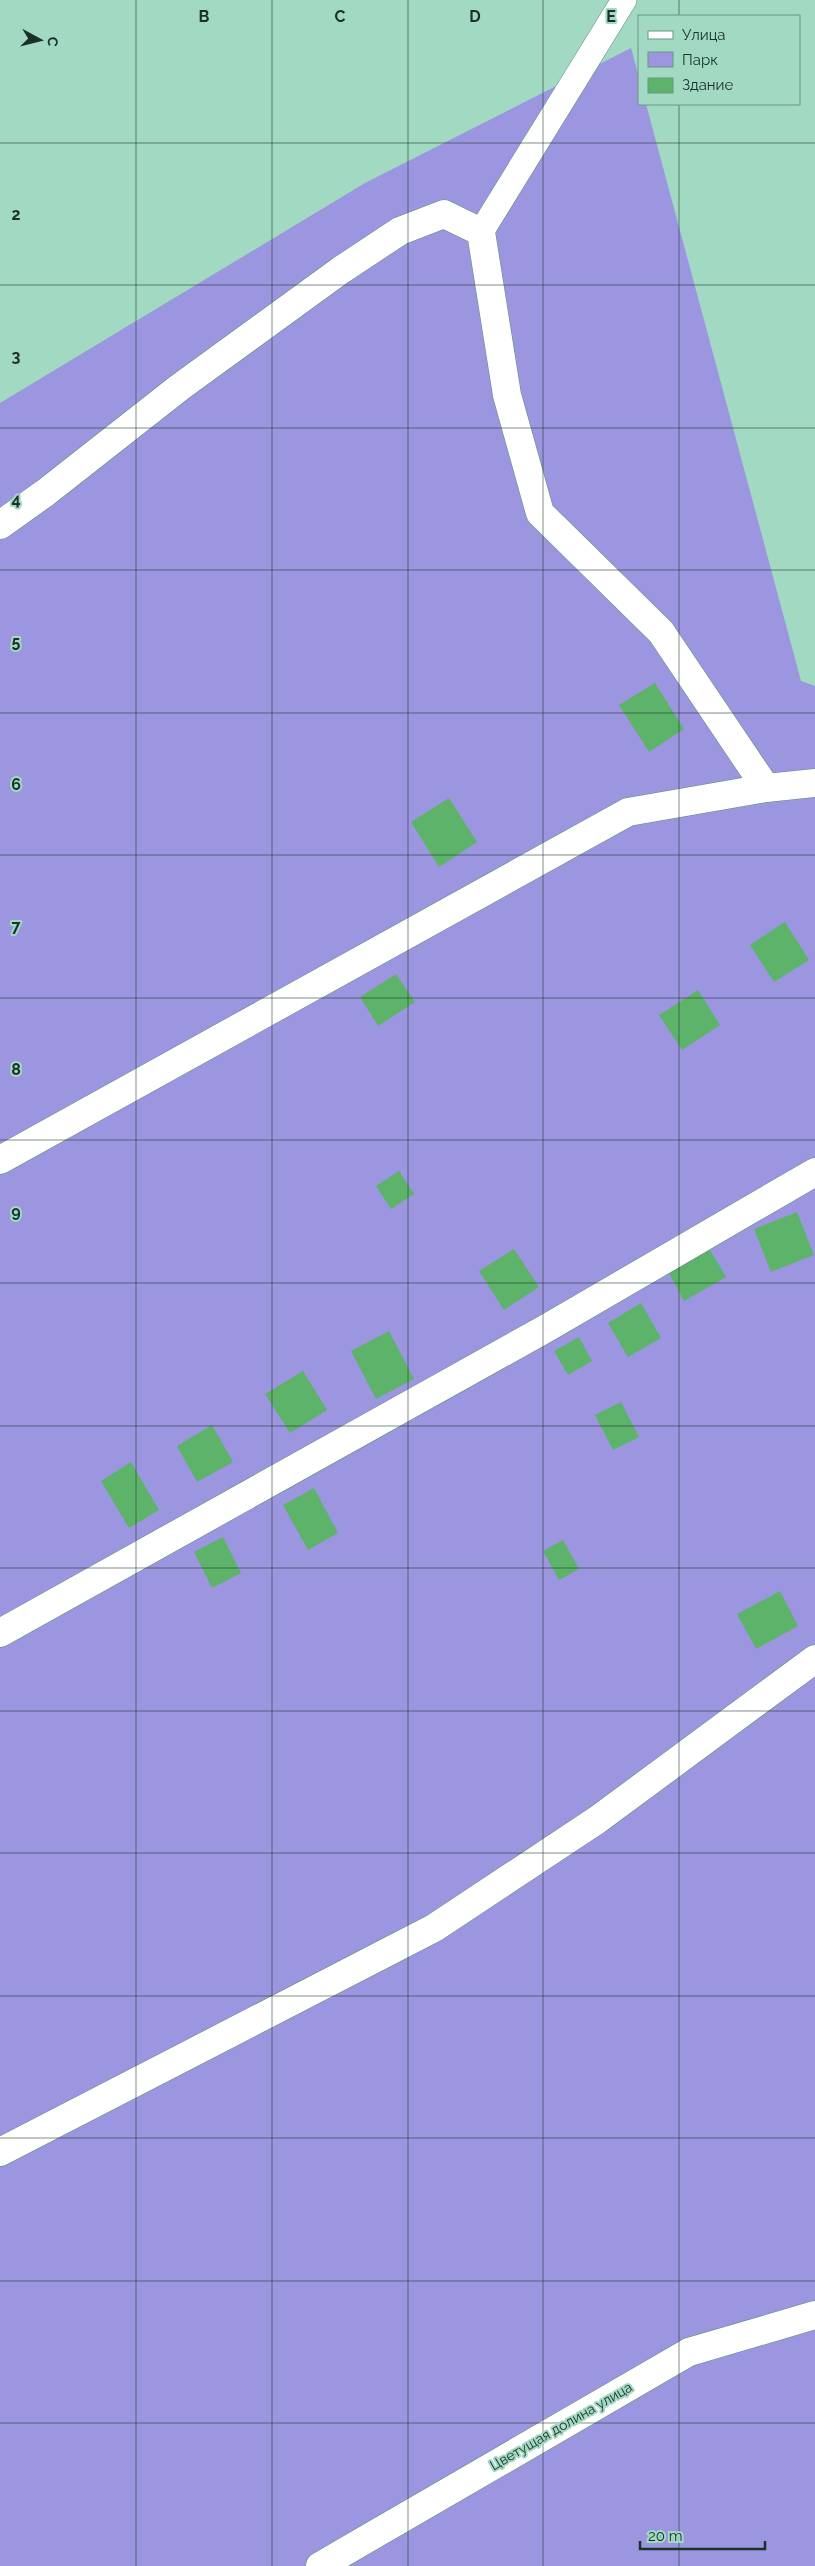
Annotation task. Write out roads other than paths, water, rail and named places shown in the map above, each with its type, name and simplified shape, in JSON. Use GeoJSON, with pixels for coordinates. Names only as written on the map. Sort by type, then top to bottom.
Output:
{"type":"FeatureCollection","features":[{"type":"Feature","properties":{"kind":"street"},"geometry":{"type":"LineString","coordinates":[[0,525],[45,494],[180,387],[341,270],[400,231],[444,214],[480,232],[507,395],[540,513],[661,632],[766,788]]}},
{"type":"Feature","properties":{"kind":"street"},"geometry":{"type":"LineString","coordinates":[[0,1160],[628,812],[766,788],[815,783]]}},
{"type":"Feature","properties":{"kind":"street"},"geometry":{"type":"LineString","coordinates":[[0,1633],[545,1328],[815,1172]]}},
{"type":"Feature","properties":{"kind":"street"},"geometry":{"type":"LineString","coordinates":[[0,2152],[434,1928],[597,1820],[815,1659]]}},
{"type":"Feature","properties":{"kind":"street","name":"Цветущая долина улица"},"geometry":{"type":"LineString","coordinates":[[320,2566],[689,2352],[815,2315]]}},
{"type":"Feature","properties":{"kind":"lane"},"geometry":{"type":"LineString","coordinates":[[480,232],[624,0]]}}]}
